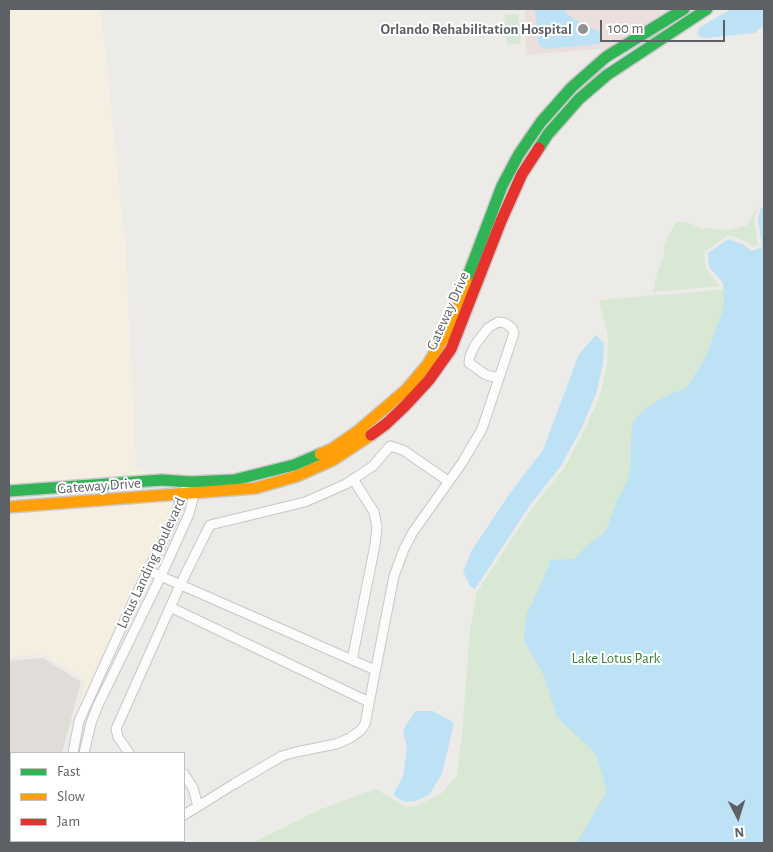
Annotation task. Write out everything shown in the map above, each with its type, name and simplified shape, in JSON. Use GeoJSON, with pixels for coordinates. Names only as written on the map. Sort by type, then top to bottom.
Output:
{"type":"FeatureCollection","features":[{"type":"Feature","properties":{"kind":"street","name":"Gateway Drive"},"geometry":{"type":"LineString","coordinates":[[9,491],[162,480],[191,482],[234,480],[294,465],[332,449],[358,431],[406,390],[428,364],[450,327],[474,257],[502,186],[519,154],[541,122],[572,87],[606,57],[684,9]]}},
{"type":"Feature","properties":{"kind":"street","name":"Gateway Drive"},"geometry":{"type":"LineString","coordinates":[[9,507],[188,495],[256,488],[298,476],[333,460],[358,445],[386,424],[429,380],[451,349],[501,221],[522,174],[548,134],[579,99],[607,75],[639,52],[707,9]]}},
{"type":"Feature","properties":{"kind":"street"},"geometry":{"type":"LineString","coordinates":[[632,41],[639,52]]}},
{"type":"Feature","properties":{"kind":"street"},"geometry":{"type":"LineString","coordinates":[[185,814],[282,756],[336,744],[350,738],[361,730],[365,724],[397,567],[413,532],[462,463],[482,429],[499,378],[514,333],[512,328],[505,323],[498,322],[488,328],[475,345],[469,363],[486,376],[499,378]]}},
{"type":"Feature","properties":{"kind":"street"},"geometry":{"type":"LineString","coordinates":[[128,752],[118,737],[116,729],[170,607],[210,525],[304,502],[346,484],[373,466],[390,446],[403,450],[448,481]]}},
{"type":"Feature","properties":{"kind":"street"},"geometry":{"type":"LineString","coordinates":[[352,660],[377,527],[374,512],[353,479]]}},
{"type":"Feature","properties":{"kind":"street","name":"Lotus Landing Boulevard"},"geometry":{"type":"LineString","coordinates":[[84,752],[91,723],[98,705],[189,514],[188,495],[191,482]]}},
{"type":"Feature","properties":{"kind":"street"},"geometry":{"type":"LineString","coordinates":[[39,489],[40,505]]}},
{"type":"Feature","properties":{"kind":"street","name":"Lotus Landing Boulevard"},"geometry":{"type":"LineString","coordinates":[[73,752],[79,721],[133,602],[175,515],[188,495]]}},
{"type":"Feature","properties":{"kind":"street"},"geometry":{"type":"LineString","coordinates":[[148,571],[376,670]]}},
{"type":"Feature","properties":{"kind":"street"},"geometry":{"type":"LineString","coordinates":[[170,607],[369,702]]}},
{"type":"Feature","properties":{"kind":"street"},"geometry":{"type":"LineString","coordinates":[[185,776],[193,788],[198,806]]}},
{"type":"Feature","properties":{"kind":"street"},"geometry":{"type":"LineString","coordinates":[[113,842],[121,843]]}},
{"type":"Feature","properties":{"kind":"shaded area"},"geometry":{"type":"Polygon","coordinates":[[[9,9],[101,9],[126,254],[136,468],[148,472],[197,474],[197,477],[162,475],[9,486],[9,9]]]}},
{"type":"Feature","properties":{"kind":"shaded area","name":"Orlando Rehabilitation Hospital"},"geometry":{"type":"Polygon","coordinates":[[[525,9],[675,9],[611,48],[526,55],[525,9]]]}},
{"type":"Feature","properties":{"kind":"shaded area"},"geometry":{"type":"Polygon","coordinates":[[[176,501],[129,599],[76,718],[85,683],[83,678],[43,654],[9,657],[9,512],[176,501]]]}},
{"type":"Feature","properties":{"kind":"shaded area"},"geometry":{"type":"Polygon","coordinates":[[[43,658],[81,682],[62,752],[10,752],[10,842],[64,843],[9,843],[9,661],[43,658]]]}},
{"type":"Feature","properties":{"kind":"green space"},"geometry":{"type":"Polygon","coordinates":[[[518,14],[521,43],[507,45],[504,15],[518,14]]]}},
{"type":"Feature","properties":{"kind":"green space"},"geometry":{"type":"Polygon","coordinates":[[[758,205],[754,219],[758,245],[753,247],[743,240],[728,235],[704,252],[706,269],[720,286],[653,292],[657,273],[664,255],[663,246],[676,222],[687,222],[701,228],[730,230],[747,225],[758,205]]]}},
{"type":"Feature","properties":{"kind":"green space","name":"Lake Lotus Park"},"geometry":{"type":"Polygon","coordinates":[[[764,286],[658,843],[252,843],[321,809],[376,789],[405,807],[414,807],[442,793],[457,775],[470,629],[477,592],[533,507],[564,468],[585,429],[600,395],[607,365],[608,337],[599,300],[764,286]]]}},
{"type":"Feature","properties":{"kind":"water"},"geometry":{"type":"Polygon","coordinates":[[[535,9],[564,9],[572,18],[600,32],[602,38],[599,44],[546,49],[540,46],[538,41],[535,9]]]}},
{"type":"Feature","properties":{"kind":"water"},"geometry":{"type":"Polygon","coordinates":[[[731,9],[764,9],[764,26],[754,33],[700,37],[697,32],[700,27],[731,9]]]}},
{"type":"Feature","properties":{"kind":"water","name":"Lake Lotus Park"},"geometry":{"type":"Polygon","coordinates":[[[761,207],[764,208],[764,843],[577,843],[607,791],[596,754],[557,717],[543,674],[524,640],[526,616],[550,560],[574,559],[592,541],[604,533],[607,528],[618,498],[627,482],[630,470],[632,423],[646,408],[687,387],[705,358],[724,305],[723,283],[709,267],[708,253],[728,239],[742,244],[752,251],[762,247],[758,219],[761,207]]]}},
{"type":"Feature","properties":{"kind":"water"},"geometry":{"type":"Polygon","coordinates":[[[596,335],[604,343],[603,364],[596,394],[582,427],[561,466],[530,505],[475,589],[470,586],[463,571],[472,550],[510,493],[543,450],[579,354],[596,335]]]}},
{"type":"Feature","properties":{"kind":"water"},"geometry":{"type":"Polygon","coordinates":[[[415,711],[433,711],[454,723],[442,774],[429,795],[416,801],[405,802],[394,796],[394,793],[403,776],[407,748],[403,730],[415,711]]]}},
{"type":"Feature","properties":{"kind":"traffic: fast"},"geometry":{"type":"LineString","coordinates":[[466,281],[502,186],[519,154],[541,122],[572,87],[606,57],[684,9]]}},
{"type":"Feature","properties":{"kind":"traffic: fast"},"geometry":{"type":"LineString","coordinates":[[539,148],[548,134],[579,99],[607,75],[707,9]]}},
{"type":"Feature","properties":{"kind":"traffic: fast"},"geometry":{"type":"LineString","coordinates":[[9,491],[162,480],[191,482],[234,480],[294,465],[320,454]]}},
{"type":"Feature","properties":{"kind":"traffic: slow"},"geometry":{"type":"LineString","coordinates":[[320,454],[332,449],[358,431],[406,390],[428,364],[450,327],[466,281]]}},
{"type":"Feature","properties":{"kind":"traffic: slow"},"geometry":{"type":"LineString","coordinates":[[9,507],[256,488],[297,476],[333,460],[371,435]]}},
{"type":"Feature","properties":{"kind":"traffic: jam"},"geometry":{"type":"LineString","coordinates":[[371,435],[405,406],[429,380],[451,349],[501,221],[522,174],[539,148]]}},
{"type":"Feature","properties":{"kind":"place","name":"Orlando Rehabilitation Hospital"},"geometry":{"type":"Point","coordinates":[583,29]}}]}
